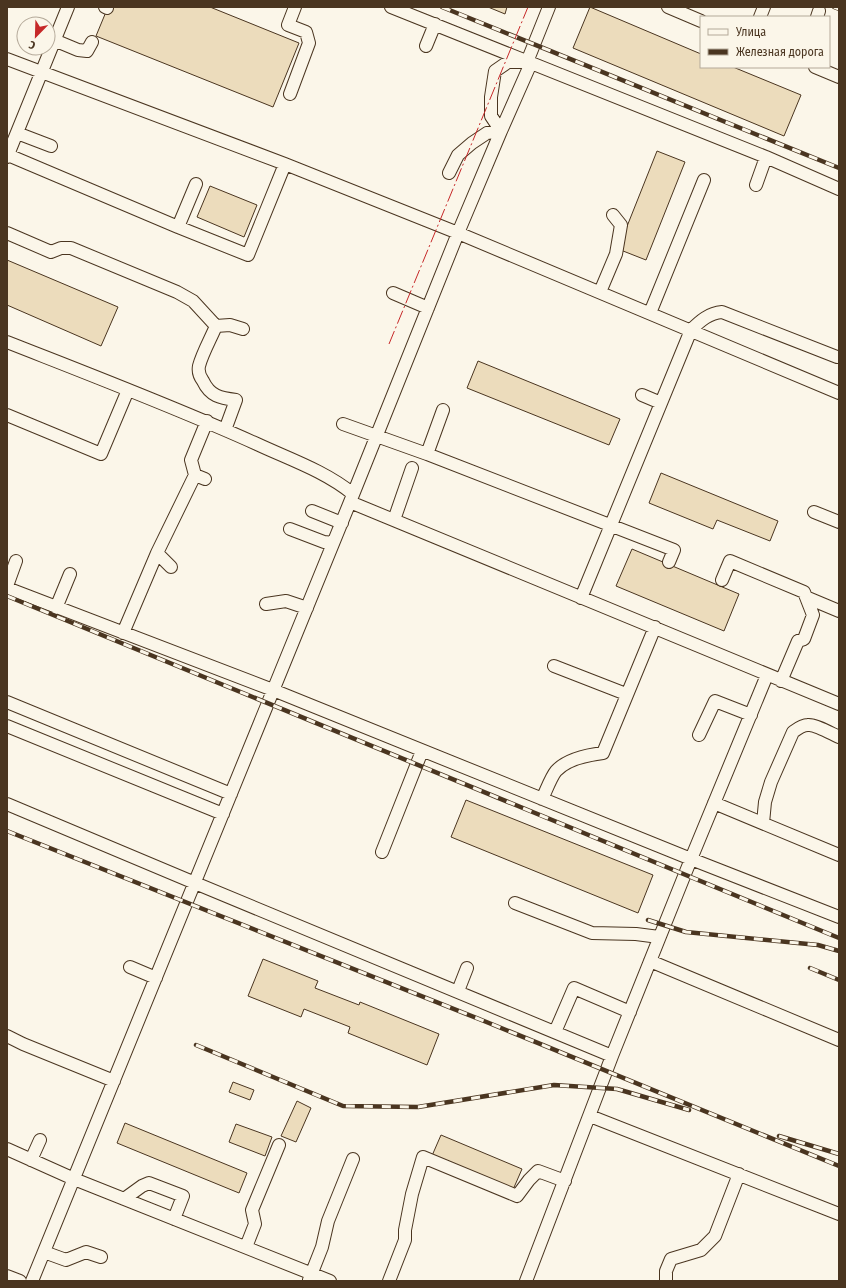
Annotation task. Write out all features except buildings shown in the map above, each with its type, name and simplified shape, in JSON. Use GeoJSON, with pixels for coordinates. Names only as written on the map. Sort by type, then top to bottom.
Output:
{"type":"FeatureCollection","features":[{"type":"Feature","properties":{"kind":"lane"},"geometry":{"type":"LineString","coordinates":[[56,35],[68,7]]}},
{"type":"Feature","properties":{"kind":"lane"},"geometry":{"type":"LineString","coordinates":[[290,94],[309,43],[306,32],[288,25],[295,7]]}},
{"type":"Feature","properties":{"kind":"lane"},"geometry":{"type":"LineString","coordinates":[[391,7],[766,157],[839,189]]}},
{"type":"Feature","properties":{"kind":"lane"},"geometry":{"type":"LineString","coordinates":[[32,1281],[334,543],[458,233],[502,131],[549,7]]}},
{"type":"Feature","properties":{"kind":"lane"},"geometry":{"type":"LineString","coordinates":[[668,7],[700,20]]}},
{"type":"Feature","properties":{"kind":"lane"},"geometry":{"type":"LineString","coordinates":[[426,46],[435,24]]}},
{"type":"Feature","properties":{"kind":"lane"},"geometry":{"type":"LineString","coordinates":[[56,41],[78,50],[87,51],[92,42]]}},
{"type":"Feature","properties":{"kind":"lane"},"geometry":{"type":"LineString","coordinates":[[48,56],[7,156],[248,255],[285,164]]}},
{"type":"Feature","properties":{"kind":"lane"},"geometry":{"type":"LineString","coordinates":[[7,59],[285,164],[458,233],[839,393]]}},
{"type":"Feature","properties":{"kind":"lane"},"geometry":{"type":"LineString","coordinates":[[502,131],[491,116],[491,97],[495,71],[508,62],[529,62]]}},
{"type":"Feature","properties":{"kind":"lane"},"geometry":{"type":"LineString","coordinates":[[817,68],[839,77]]}},
{"type":"Feature","properties":{"kind":"lane"},"geometry":{"type":"LineString","coordinates":[[449,173],[458,154],[487,133],[502,131]]}},
{"type":"Feature","properties":{"kind":"lane"},"geometry":{"type":"LineString","coordinates":[[17,133],[51,146]]}},
{"type":"Feature","properties":{"kind":"lane"},"geometry":{"type":"LineString","coordinates":[[756,185],[766,157]]}},
{"type":"Feature","properties":{"kind":"lane"},"geometry":{"type":"LineString","coordinates":[[650,313],[704,180]]}},
{"type":"Feature","properties":{"kind":"lane"},"geometry":{"type":"LineString","coordinates":[[178,227],[196,184]]}},
{"type":"Feature","properties":{"kind":"lane"},"geometry":{"type":"LineString","coordinates":[[600,292],[616,254],[621,224],[613,215]]}},
{"type":"Feature","properties":{"kind":"lane"},"geometry":{"type":"LineString","coordinates":[[7,233],[51,252],[61,248],[70,248],[177,292],[192,301],[216,326]]}},
{"type":"Feature","properties":{"kind":"lane"},"geometry":{"type":"LineString","coordinates":[[393,293],[428,308]]}},
{"type":"Feature","properties":{"kind":"lane"},"geometry":{"type":"LineString","coordinates":[[581,598],[691,330],[700,322],[715,313],[722,312],[837,357]]}},
{"type":"Feature","properties":{"kind":"lane"},"geometry":{"type":"LineString","coordinates":[[216,326],[230,325],[244,329]]}},
{"type":"Feature","properties":{"kind":"lane"},"geometry":{"type":"LineString","coordinates":[[216,326],[199,368],[200,376],[207,390],[226,399],[236,400],[225,430]]}},
{"type":"Feature","properties":{"kind":"lane"},"geometry":{"type":"LineString","coordinates":[[7,342],[207,422],[321,473],[341,484],[352,498],[394,520],[839,704]]}},
{"type":"Feature","properties":{"kind":"lane"},"geometry":{"type":"LineString","coordinates":[[7,415],[101,454],[128,390]]}},
{"type":"Feature","properties":{"kind":"lane"},"geometry":{"type":"LineString","coordinates":[[642,395],[661,403]]}},
{"type":"Feature","properties":{"kind":"lane"},"geometry":{"type":"LineString","coordinates":[[427,454],[443,410]]}},
{"type":"Feature","properties":{"kind":"lane"},"geometry":{"type":"LineString","coordinates":[[123,633],[157,553],[200,477],[191,460],[207,422]]}},
{"type":"Feature","properties":{"kind":"lane"},"geometry":{"type":"LineString","coordinates":[[343,424],[427,454],[674,550],[669,562]]}},
{"type":"Feature","properties":{"kind":"lane"},"geometry":{"type":"LineString","coordinates":[[394,520],[412,468]]}},
{"type":"Feature","properties":{"kind":"lane"},"geometry":{"type":"LineString","coordinates":[[312,511],[342,523]]}},
{"type":"Feature","properties":{"kind":"lane"},"geometry":{"type":"LineString","coordinates":[[814,512],[839,522]]}},
{"type":"Feature","properties":{"kind":"lane"},"geometry":{"type":"LineString","coordinates":[[290,529],[324,542],[334,543]]}},
{"type":"Feature","properties":{"kind":"lane"},"geometry":{"type":"LineString","coordinates":[[157,553],[171,567]]}},
{"type":"Feature","properties":{"kind":"lane"},"geometry":{"type":"LineString","coordinates":[[16,561],[7,587],[56,608],[274,690],[422,751],[839,917]]}},
{"type":"Feature","properties":{"kind":"lane"},"geometry":{"type":"LineString","coordinates":[[722,580],[730,561],[804,592],[808,598],[813,615],[804,639],[798,640],[781,681]]}},
{"type":"Feature","properties":{"kind":"lane"},"geometry":{"type":"LineString","coordinates":[[56,608],[70,574]]}},
{"type":"Feature","properties":{"kind":"lane"},"geometry":{"type":"LineString","coordinates":[[808,598],[839,612]]}},
{"type":"Feature","properties":{"kind":"lane"},"geometry":{"type":"LineString","coordinates":[[266,604],[286,601],[307,608]]}},
{"type":"Feature","properties":{"kind":"lane"},"geometry":{"type":"LineString","coordinates":[[542,799],[555,772],[575,760],[602,753],[655,627]]}},
{"type":"Feature","properties":{"kind":"lane"},"geometry":{"type":"LineString","coordinates":[[554,666],[626,694]]}},
{"type":"Feature","properties":{"kind":"lane"},"geometry":{"type":"LineString","coordinates":[[526,1281],[659,937],[767,675]]}},
{"type":"Feature","properties":{"kind":"lane"},"geometry":{"type":"LineString","coordinates":[[699,736],[714,701],[751,715]]}},
{"type":"Feature","properties":{"kind":"lane"},"geometry":{"type":"LineString","coordinates":[[7,702],[231,794]]}},
{"type":"Feature","properties":{"kind":"lane"},"geometry":{"type":"LineString","coordinates":[[763,823],[765,802],[771,782],[793,732],[800,727],[813,725],[839,737]]}},
{"type":"Feature","properties":{"kind":"lane"},"geometry":{"type":"LineString","coordinates":[[7,726],[223,814]]}},
{"type":"Feature","properties":{"kind":"lane"},"geometry":{"type":"LineString","coordinates":[[382,852],[422,751]]}},
{"type":"Feature","properties":{"kind":"lane"},"geometry":{"type":"LineString","coordinates":[[714,802],[839,854]]}},
{"type":"Feature","properties":{"kind":"lane"},"geometry":{"type":"LineString","coordinates":[[7,804],[612,1056]]}},
{"type":"Feature","properties":{"kind":"lane"},"geometry":{"type":"LineString","coordinates":[[515,903],[592,933],[636,934],[659,937]]}},
{"type":"Feature","properties":{"kind":"lane"},"geometry":{"type":"LineString","coordinates":[[650,961],[839,1040]]}},
{"type":"Feature","properties":{"kind":"lane"},"geometry":{"type":"LineString","coordinates":[[130,967],[156,978]]}},
{"type":"Feature","properties":{"kind":"lane"},"geometry":{"type":"LineString","coordinates":[[458,991],[467,968]]}},
{"type":"Feature","properties":{"kind":"lane"},"geometry":{"type":"LineString","coordinates":[[555,1032],[574,988],[630,1012]]}},
{"type":"Feature","properties":{"kind":"lane"},"geometry":{"type":"LineString","coordinates":[[7,1036],[114,1081]]}},
{"type":"Feature","properties":{"kind":"lane"},"geometry":{"type":"LineString","coordinates":[[590,1116],[839,1214]]}},
{"type":"Feature","properties":{"kind":"lane"},"geometry":{"type":"LineString","coordinates":[[31,1160],[40,1140]]}},
{"type":"Feature","properties":{"kind":"lane"},"geometry":{"type":"LineString","coordinates":[[246,1247],[255,1224],[252,1210],[279,1145]]}},
{"type":"Feature","properties":{"kind":"lane"},"geometry":{"type":"LineString","coordinates":[[7,1149],[74,1179],[246,1247],[310,1277],[330,1281]]}},
{"type":"Feature","properties":{"kind":"lane"},"geometry":{"type":"LineString","coordinates":[[389,1281],[405,1240],[405,1230],[410,1201],[422,1157],[517,1196],[538,1171],[565,1181]]}},
{"type":"Feature","properties":{"kind":"lane"},"geometry":{"type":"LineString","coordinates":[[310,1277],[322,1248],[328,1221],[353,1158]]}},
{"type":"Feature","properties":{"kind":"lane"},"geometry":{"type":"LineString","coordinates":[[666,1281],[666,1271],[671,1259],[701,1250],[715,1236],[739,1174]]}},
{"type":"Feature","properties":{"kind":"lane"},"geometry":{"type":"LineString","coordinates":[[124,1199],[142,1186],[149,1183],[183,1196],[174,1218]]}},
{"type":"Feature","properties":{"kind":"lane"},"geometry":{"type":"LineString","coordinates":[[44,1252],[66,1260],[86,1252],[101,1257]]}},
{"type":"Feature","properties":{"kind":"lane"},"geometry":{"type":"LineString","coordinates":[[7,1276],[20,1281]]}},
{"type":"Feature","properties":{"kind":"railway"},"geometry":{"type":"LineString","coordinates":[[442,7],[839,168]]}},
{"type":"Feature","properties":{"kind":"railway"},"geometry":{"type":"LineString","coordinates":[[834,7],[839,9]]}},
{"type":"Feature","properties":{"kind":"railway"},"geometry":{"type":"LineString","coordinates":[[7,596],[839,938]]}},
{"type":"Feature","properties":{"kind":"railway"},"geometry":{"type":"LineString","coordinates":[[7,831],[484,1021],[839,1166]]}},
{"type":"Feature","properties":{"kind":"railway"},"geometry":{"type":"LineString","coordinates":[[648,920],[686,932],[818,945],[839,951]]}},
{"type":"Feature","properties":{"kind":"railway"},"geometry":{"type":"LineString","coordinates":[[810,968],[839,980]]}},
{"type":"Feature","properties":{"kind":"railway"},"geometry":{"type":"LineString","coordinates":[[196,1045],[343,1106],[418,1107],[554,1085],[617,1089],[689,1110]]}},
{"type":"Feature","properties":{"kind":"railway"},"geometry":{"type":"LineString","coordinates":[[779,1136],[839,1154]]}},
{"type":"Feature","properties":{"kind":"power"},"geometry":{"type":"LineString","coordinates":[[389,344],[528,7]]}}]}
